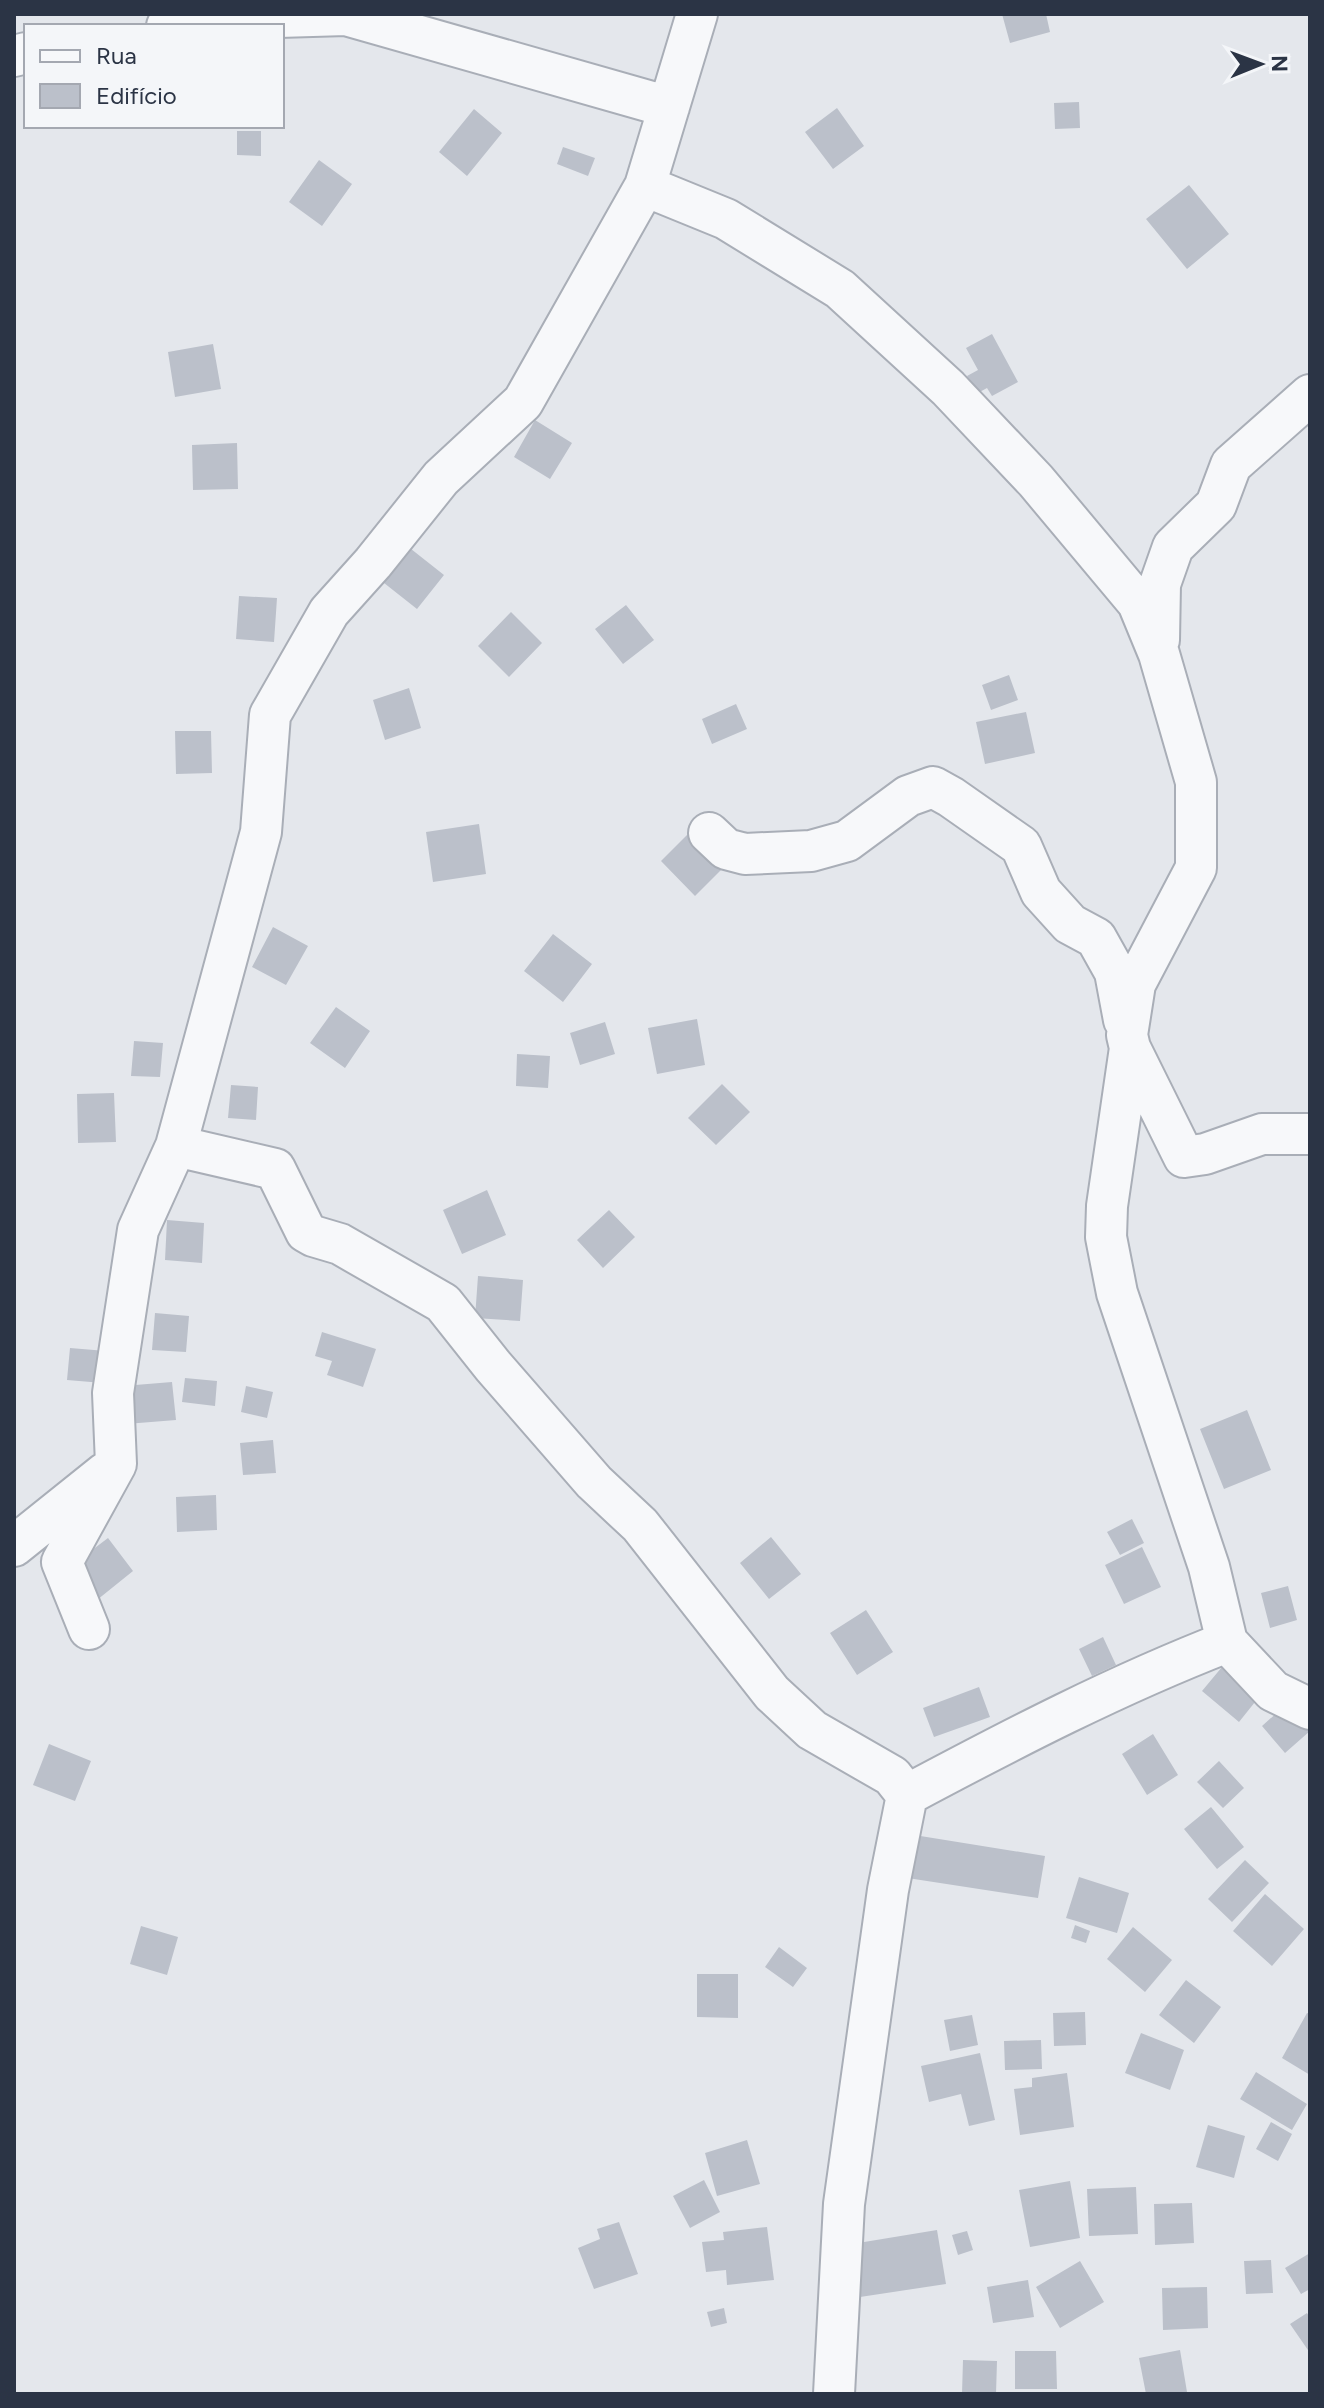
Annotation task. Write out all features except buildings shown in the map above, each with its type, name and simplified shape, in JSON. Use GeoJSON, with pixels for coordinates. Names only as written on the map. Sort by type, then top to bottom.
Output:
{"type":"FeatureCollection","features":[{"type":"Feature","properties":{"kind":"street"},"geometry":{"type":"LineString","coordinates":[[89,1629],[62,1562],[116,1464],[113,1393],[138,1230],[176,1146],[261,832],[270,715],[329,612],[441,478],[523,402],[645,186],[697,14]]}},
{"type":"Feature","properties":{"kind":"street"},"geometry":{"type":"LineString","coordinates":[[186,24],[241,18],[346,15],[669,107]]}},
{"type":"Feature","properties":{"kind":"street"},"geometry":{"type":"LineString","coordinates":[[645,186],[726,219],[840,289],[948,388],[1048,494],[1138,603],[1159,654],[1196,782],[1196,868],[1135,984],[1107,1206],[1106,1237],[1117,1293],[1209,1567],[1227,1642],[1273,1691],[1310,1709]]}},
{"type":"Feature","properties":{"kind":"street"},"geometry":{"type":"LineString","coordinates":[[1159,654],[1160,584],[1173,547],[1216,505],[1231,465],[1310,395]]}},
{"type":"Feature","properties":{"kind":"street"},"geometry":{"type":"LineString","coordinates":[[709,833],[726,849],[745,854],[811,851],[847,841],[908,796],[933,787],[1021,846],[1041,892],[1070,924],[1096,938],[1115,972],[1128,1042],[1184,1157],[1205,1154],[1262,1134],[1310,1134]]}},
{"type":"Feature","properties":{"kind":"street"},"geometry":{"type":"LineString","coordinates":[[176,1146],[275,1169],[306,1232],[340,1244],[443,1303],[493,1366],[594,1482],[640,1525],[772,1693],[812,1730],[892,1776],[907,1795],[888,1890],[845,2192],[834,2394]]}},
{"type":"Feature","properties":{"kind":"street"},"geometry":{"type":"LineString","coordinates":[[14,1546],[116,1464]]}},
{"type":"Feature","properties":{"kind":"street"},"geometry":{"type":"LineString","coordinates":[[907,1795],[1026,1732],[1168,1665],[1227,1642]]}}]}
